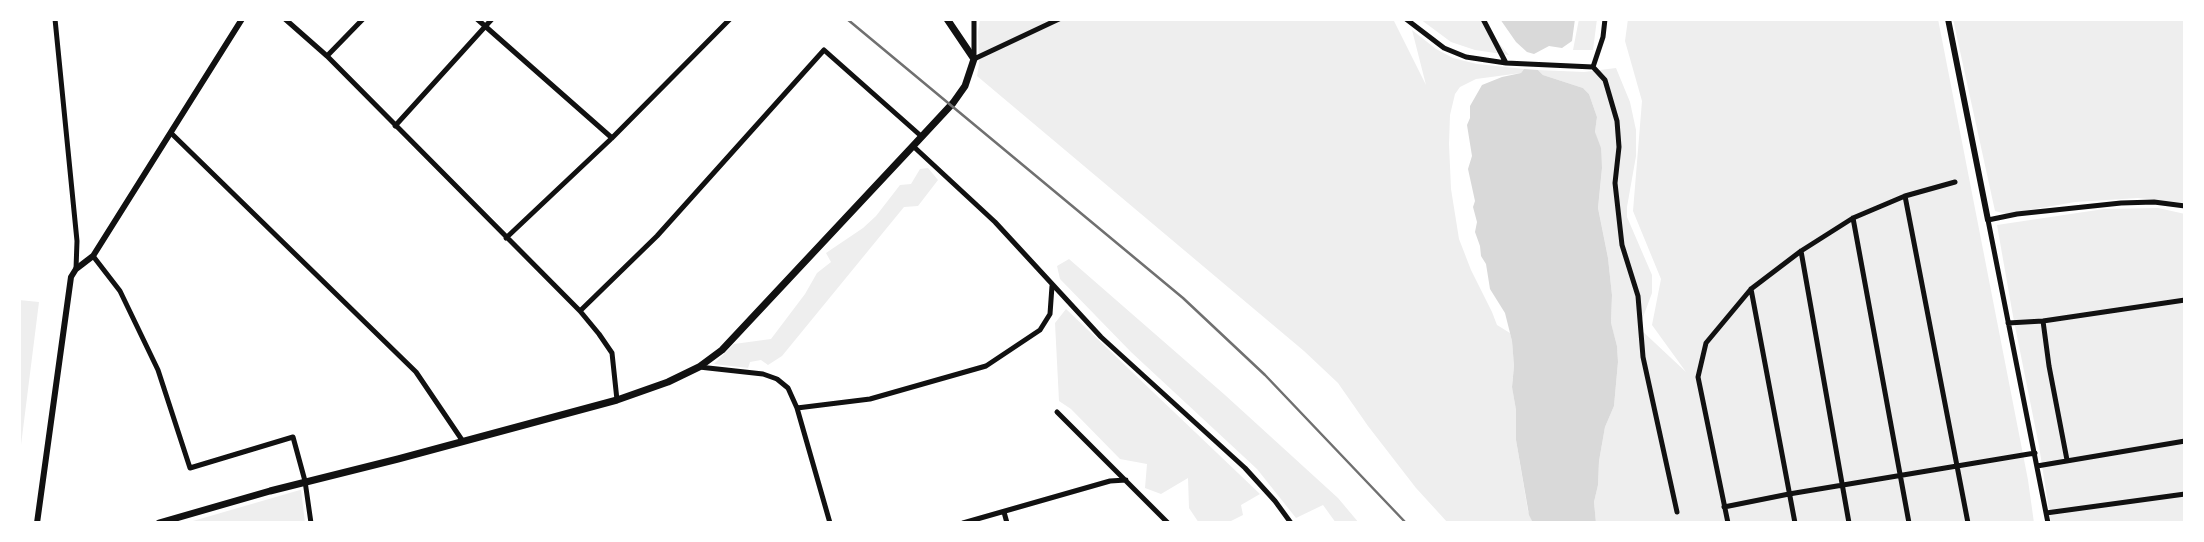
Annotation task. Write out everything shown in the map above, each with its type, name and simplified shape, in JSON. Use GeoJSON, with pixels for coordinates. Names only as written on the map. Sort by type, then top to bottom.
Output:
{"type":"FeatureCollection","features":[{"type":"Feature","properties":{"kind":"main road"},"geometry":{"type":"LineString","coordinates":[[159,523],[305,481],[617,400],[668,382],[699,367],[722,350],[953,103],[965,86],[974,59],[947,19]]}},
{"type":"Feature","properties":{"kind":"street"},"geometry":{"type":"LineString","coordinates":[[55,19],[77,240],[76,269]]}},
{"type":"Feature","properties":{"kind":"street"},"geometry":{"type":"LineString","coordinates":[[37,523],[71,277],[76,269],[93,256],[242,19]]}},
{"type":"Feature","properties":{"kind":"street"},"geometry":{"type":"LineString","coordinates":[[285,19],[327,56],[580,311],[612,354],[617,400]]}},
{"type":"Feature","properties":{"kind":"street"},"geometry":{"type":"LineString","coordinates":[[327,56],[363,19]]}},
{"type":"Feature","properties":{"kind":"street"},"geometry":{"type":"LineString","coordinates":[[477,19],[612,138]]}},
{"type":"Feature","properties":{"kind":"street"},"geometry":{"type":"LineString","coordinates":[[395,126],[492,19]]}},
{"type":"Feature","properties":{"kind":"street"},"geometry":{"type":"LineString","coordinates":[[506,238],[612,138],[730,19]]}},
{"type":"Feature","properties":{"kind":"street"},"geometry":{"type":"LineString","coordinates":[[974,19],[974,59],[1059,19]]}},
{"type":"Feature","properties":{"kind":"street"},"geometry":{"type":"LineString","coordinates":[[1406,19],[1431,40],[1454,54],[1506,63],[1593,67],[1605,80],[1611,94],[1619,134],[1615,183],[1622,245],[1638,296],[1643,357],[1676,512]]}},
{"type":"Feature","properties":{"kind":"street"},"geometry":{"type":"LineString","coordinates":[[1483,19],[1506,63]]}},
{"type":"Feature","properties":{"kind":"street"},"geometry":{"type":"LineString","coordinates":[[1593,67],[1603,37],[1605,19]]}},
{"type":"Feature","properties":{"kind":"street"},"geometry":{"type":"LineString","coordinates":[[1948,19],[2048,523]]}},
{"type":"Feature","properties":{"kind":"street"},"geometry":{"type":"LineString","coordinates":[[580,311],[657,236],[824,50],[921,136]]}},
{"type":"Feature","properties":{"kind":"street"},"geometry":{"type":"LineString","coordinates":[[171,133],[416,372],[462,440]]}},
{"type":"Feature","properties":{"kind":"street"},"geometry":{"type":"LineString","coordinates":[[913,146],[995,222],[1101,337],[1244,468],[1275,501],[1291,523]]}},
{"type":"Feature","properties":{"kind":"street"},"geometry":{"type":"LineString","coordinates":[[1728,523],[1699,377],[1706,343],[1751,289],[1801,251],[1853,218],[1905,196],[1955,182]]}},
{"type":"Feature","properties":{"kind":"street"},"geometry":{"type":"LineString","coordinates":[[1905,196],[1968,523]]}},
{"type":"Feature","properties":{"kind":"street"},"geometry":{"type":"LineString","coordinates":[[1988,220],[2017,214],[2120,203],[2154,202],[2185,206]]}},
{"type":"Feature","properties":{"kind":"street"},"geometry":{"type":"LineString","coordinates":[[1853,218],[1909,523]]}},
{"type":"Feature","properties":{"kind":"street"},"geometry":{"type":"LineString","coordinates":[[1801,251],[1849,523]]}},
{"type":"Feature","properties":{"kind":"street"},"geometry":{"type":"LineString","coordinates":[[93,256],[120,291],[158,370],[190,468],[293,437],[305,481],[311,523]]}},
{"type":"Feature","properties":{"kind":"street"},"geometry":{"type":"LineString","coordinates":[[797,408],[870,399],[986,366],[1041,330],[1050,314],[1052,286]]}},
{"type":"Feature","properties":{"kind":"street"},"geometry":{"type":"LineString","coordinates":[[1751,289],[1795,523]]}},
{"type":"Feature","properties":{"kind":"street"},"geometry":{"type":"LineString","coordinates":[[2008,323],[2043,321],[2185,300]]}},
{"type":"Feature","properties":{"kind":"street"},"geometry":{"type":"LineString","coordinates":[[2043,321],[2067,460]]}},
{"type":"Feature","properties":{"kind":"street"},"geometry":{"type":"LineString","coordinates":[[699,367],[763,374],[777,379],[788,388],[797,408],[830,523]]}},
{"type":"Feature","properties":{"kind":"street"},"geometry":{"type":"LineString","coordinates":[[1057,412],[1168,523]]}},
{"type":"Feature","properties":{"kind":"street"},"geometry":{"type":"LineString","coordinates":[[2037,466],[2185,441]]}},
{"type":"Feature","properties":{"kind":"street"},"geometry":{"type":"LineString","coordinates":[[1724,508],[1789,494],[2035,453]]}},
{"type":"Feature","properties":{"kind":"street"},"geometry":{"type":"LineString","coordinates":[[963,523],[1110,481],[1126,480]]}},
{"type":"Feature","properties":{"kind":"street"},"geometry":{"type":"LineString","coordinates":[[2046,513],[2185,494]]}},
{"type":"Feature","properties":{"kind":"street"},"geometry":{"type":"LineString","coordinates":[[1004,512],[1007,523]]}},
{"type":"Feature","properties":{"kind":"shaded area"},"geometry":{"type":"Polygon","coordinates":[[[980,19],[1393,19],[1426,85],[1412,30],[1436,49],[1453,58],[1477,64],[1524,69],[1521,73],[1476,79],[1460,87],[1455,94],[1450,115],[1449,144],[1451,189],[1459,239],[1497,325],[1510,333],[1512,341],[1516,440],[1528,511],[1533,523],[1448,523],[1416,488],[1338,383],[1304,351],[977,76],[980,19]]]}},
{"type":"Feature","properties":{"kind":"shaded area"},"geometry":{"type":"Polygon","coordinates":[[[1420,19],[1485,19],[1509,55],[1475,50],[1451,42],[1420,19]]]}},
{"type":"Feature","properties":{"kind":"shaded area"},"geometry":{"type":"Polygon","coordinates":[[[1500,19],[1575,19],[1572,41],[1562,48],[1549,46],[1534,54],[1527,52],[1516,42],[1500,19]]]}},
{"type":"Feature","properties":{"kind":"shaded area"},"geometry":{"type":"Polygon","coordinates":[[[1579,19],[1597,19],[1593,50],[1573,50],[1579,19]]]}},
{"type":"Feature","properties":{"kind":"shaded area"},"geometry":{"type":"Polygon","coordinates":[[[1628,19],[1938,19],[2028,480],[2034,523],[1596,523],[1594,502],[1599,461],[1605,427],[1614,406],[1618,362],[1611,324],[1612,295],[1608,258],[1598,208],[1602,168],[1595,132],[1597,117],[1589,94],[1583,88],[1543,75],[1538,70],[1584,72],[1616,68],[1630,102],[1636,130],[1636,156],[1627,217],[1652,275],[1652,293],[1639,328],[1686,372],[1652,325],[1661,279],[1633,211],[1642,101],[1625,41],[1628,19]]]}},
{"type":"Feature","properties":{"kind":"shaded area"},"geometry":{"type":"Polygon","coordinates":[[[1953,19],[2185,19],[2185,203],[2138,198],[2075,202],[2006,214],[1995,211],[1953,19]]]}},
{"type":"Feature","properties":{"kind":"shaded area"},"geometry":{"type":"Polygon","coordinates":[[[1524,69],[1538,70],[1543,75],[1583,88],[1589,94],[1597,117],[1595,132],[1601,148],[1602,168],[1598,208],[1608,258],[1612,295],[1611,323],[1618,362],[1614,406],[1605,427],[1599,461],[1594,502],[1596,523],[1533,523],[1529,515],[1516,440],[1512,341],[1505,313],[1490,289],[1486,264],[1481,256],[1475,232],[1475,201],[1468,169],[1472,156],[1467,125],[1470,106],[1482,85],[1521,73],[1524,69]]]}},
{"type":"Feature","properties":{"kind":"shaded area"},"geometry":{"type":"Polygon","coordinates":[[[928,168],[938,180],[918,206],[904,207],[782,356],[768,365],[761,360],[750,362],[748,368],[714,364],[734,344],[771,339],[805,294],[817,273],[831,262],[826,253],[863,228],[900,185],[911,184],[920,169],[928,168]]]}},
{"type":"Feature","properties":{"kind":"shaded area"},"geometry":{"type":"Polygon","coordinates":[[[2158,208],[2185,214],[2185,523],[2051,523],[1997,225],[2104,209],[2158,208]]]}},
{"type":"Feature","properties":{"kind":"shaded area"},"geometry":{"type":"Polygon","coordinates":[[[1069,259],[1225,395],[1338,498],[1359,523],[1336,523],[1323,505],[1296,518],[1257,469],[1131,352],[1060,279],[1057,266],[1069,259]]]}},
{"type":"Feature","properties":{"kind":"shaded area"},"geometry":{"type":"Polygon","coordinates":[[[19,300],[39,302],[19,461],[20,347],[19,300]]]}},
{"type":"Feature","properties":{"kind":"shaded area"},"geometry":{"type":"Polygon","coordinates":[[[1066,309],[1260,494],[1241,505],[1243,515],[1227,523],[1199,523],[1189,508],[1188,478],[1161,494],[1145,488],[1147,464],[1120,459],[1071,409],[1059,401],[1055,323],[1066,309]]]}},
{"type":"Feature","properties":{"kind":"shaded area"},"geometry":{"type":"Polygon","coordinates":[[[300,490],[305,523],[186,523],[300,490]]]}},
{"type":"Feature","properties":{"kind":"railway"},"geometry":{"type":"LineString","coordinates":[[847,19],[1183,298],[1265,375],[1406,523]]}}]}
